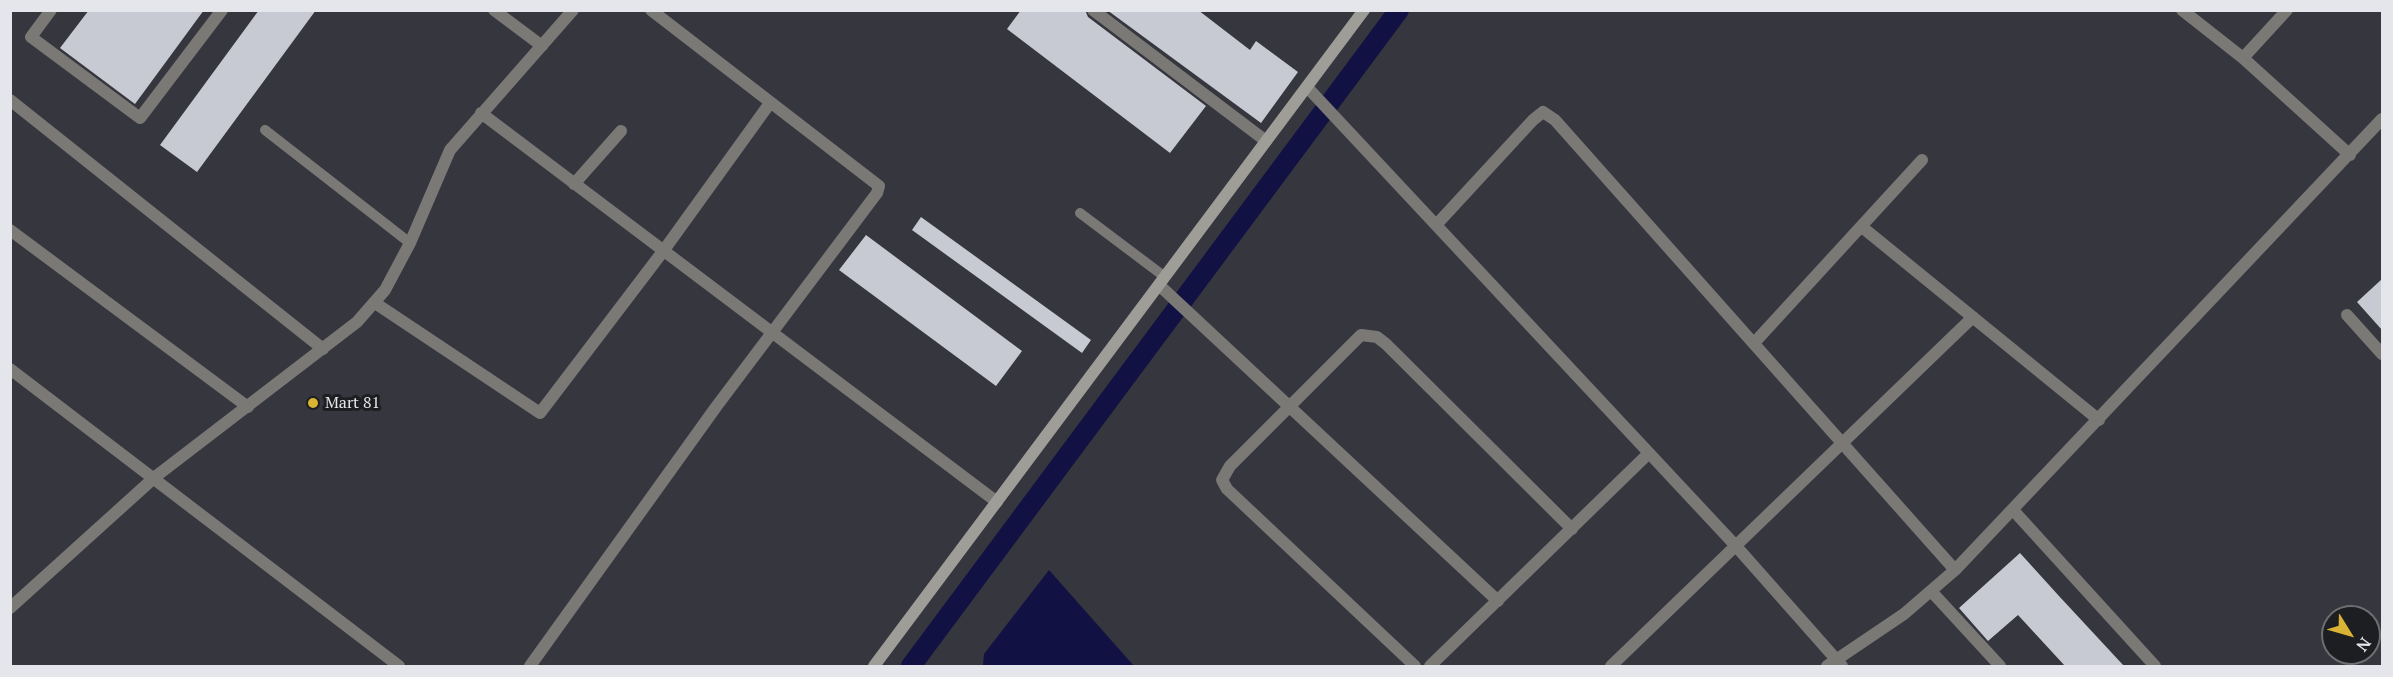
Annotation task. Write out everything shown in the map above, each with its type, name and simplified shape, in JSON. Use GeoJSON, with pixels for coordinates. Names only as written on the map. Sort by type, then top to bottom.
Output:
{"type":"FeatureCollection","features":[{"type":"Feature","properties":{"kind":"street"},"geometry":{"type":"LineString","coordinates":[[51,10],[32,37],[140,118],[222,10]]}},
{"type":"Feature","properties":{"kind":"street"},"geometry":{"type":"LineString","coordinates":[[494,10],[542,46]]}},
{"type":"Feature","properties":{"kind":"street"},"geometry":{"type":"LineString","coordinates":[[10,608],[155,477],[323,349],[357,322],[375,303],[410,243],[450,150],[480,113],[573,10]]}},
{"type":"Feature","properties":{"kind":"street"},"geometry":{"type":"LineString","coordinates":[[530,666],[772,332],[878,192],[879,186],[651,10]]}},
{"type":"Feature","properties":{"kind":"street"},"geometry":{"type":"LineString","coordinates":[[1093,10],[1266,141]]}},
{"type":"Feature","properties":{"kind":"street"},"geometry":{"type":"LineString","coordinates":[[874,666],[1164,285],[1266,141],[1364,10]]}},
{"type":"Feature","properties":{"kind":"street"},"geometry":{"type":"LineString","coordinates":[[2182,10],[2243,58],[2350,155]]}},
{"type":"Feature","properties":{"kind":"street"},"geometry":{"type":"LineString","coordinates":[[2243,58],[2287,10]]}},
{"type":"Feature","properties":{"kind":"street"},"geometry":{"type":"LineString","coordinates":[[1307,87],[1735,545],[1835,664],[1904,615],[1955,570],[2382,119]]}},
{"type":"Feature","properties":{"kind":"street"},"geometry":{"type":"LineString","coordinates":[[10,100],[323,349]]}},
{"type":"Feature","properties":{"kind":"street"},"geometry":{"type":"LineString","coordinates":[[375,303],[540,413],[664,250],[770,103]]}},
{"type":"Feature","properties":{"kind":"street"},"geometry":{"type":"LineString","coordinates":[[1437,224],[1543,112],[1555,120],[1843,440],[1955,570]]}},
{"type":"Feature","properties":{"kind":"street"},"geometry":{"type":"LineString","coordinates":[[480,113],[997,502]]}},
{"type":"Feature","properties":{"kind":"street"},"geometry":{"type":"LineString","coordinates":[[574,184],[621,131]]}},
{"type":"Feature","properties":{"kind":"street"},"geometry":{"type":"LineString","coordinates":[[1755,342],[1922,160]]}},
{"type":"Feature","properties":{"kind":"street"},"geometry":{"type":"LineString","coordinates":[[1862,227],[2099,420]]}},
{"type":"Feature","properties":{"kind":"street"},"geometry":{"type":"LineString","coordinates":[[10,230],[248,407]]}},
{"type":"Feature","properties":{"kind":"street"},"geometry":{"type":"LineString","coordinates":[[1164,285],[1196,318],[1498,601]]}},
{"type":"Feature","properties":{"kind":"street"},"geometry":{"type":"LineString","coordinates":[[2347,315],[2382,354]]}},
{"type":"Feature","properties":{"kind":"street"},"geometry":{"type":"LineString","coordinates":[[1611,666],[1973,317]]}},
{"type":"Feature","properties":{"kind":"street"},"geometry":{"type":"LineString","coordinates":[[1415,666],[1227,489],[1222,480],[1230,466],[1361,335],[1377,337],[1572,529]]}},
{"type":"Feature","properties":{"kind":"street"},"geometry":{"type":"LineString","coordinates":[[10,369],[155,477],[399,666]]}},
{"type":"Feature","properties":{"kind":"street"},"geometry":{"type":"LineString","coordinates":[[1430,666],[1648,454]]}},
{"type":"Feature","properties":{"kind":"street"},"geometry":{"type":"LineString","coordinates":[[2013,510],[2155,666]]}},
{"type":"Feature","properties":{"kind":"street"},"geometry":{"type":"LineString","coordinates":[[1931,591],[2000,666]]}},
{"type":"Feature","properties":{"kind":"lane"},"geometry":{"type":"LineString","coordinates":[[265,130],[410,243]]}},
{"type":"Feature","properties":{"kind":"lane"},"geometry":{"type":"LineString","coordinates":[[1080,213],[1164,285]]}},
{"type":"Feature","properties":{"kind":"shaded area"},"geometry":{"type":"Polygon","coordinates":[[[1049,570],[1134,666],[983,666],[984,654],[1049,570]]]}},
{"type":"Feature","properties":{"kind":"building"},"geometry":{"type":"Polygon","coordinates":[[[89,10],[204,10],[135,104],[60,48],[89,10]]]}},
{"type":"Feature","properties":{"kind":"building"},"geometry":{"type":"Polygon","coordinates":[[[259,10],[316,10],[197,172],[160,145],[259,10]]]}},
{"type":"Feature","properties":{"kind":"building"},"geometry":{"type":"Polygon","coordinates":[[[1021,10],[1085,10],[1088,17],[1206,106],[1170,153],[1007,29],[1021,10]]]}},
{"type":"Feature","properties":{"kind":"building"},"geometry":{"type":"Polygon","coordinates":[[[1107,10],[1198,10],[1250,50],[1256,41],[1298,72],[1261,123],[1107,10]]]}},
{"type":"Feature","properties":{"kind":"building"},"geometry":{"type":"Polygon","coordinates":[[[921,217],[1091,340],[1082,353],[912,230],[921,217]]]}},
{"type":"Feature","properties":{"kind":"building"},"geometry":{"type":"Polygon","coordinates":[[[866,235],[1022,351],[996,386],[839,270],[866,235]]]}},
{"type":"Feature","properties":{"kind":"building"},"geometry":{"type":"Polygon","coordinates":[[[2382,279],[2382,330],[2357,302],[2382,279]]]}},
{"type":"Feature","properties":{"kind":"building"},"geometry":{"type":"Polygon","coordinates":[[[2020,553],[2124,666],[2065,666],[2018,615],[1988,641],[1959,608],[2020,553]]]}},
{"type":"Feature","properties":{"kind":"waterway"},"geometry":{"type":"LineString","coordinates":[[911,666],[1399,10]]}},
{"type":"Feature","properties":{"kind":"place","name":"Mart 81"},"geometry":{"type":"Point","coordinates":[313,403]}}]}
